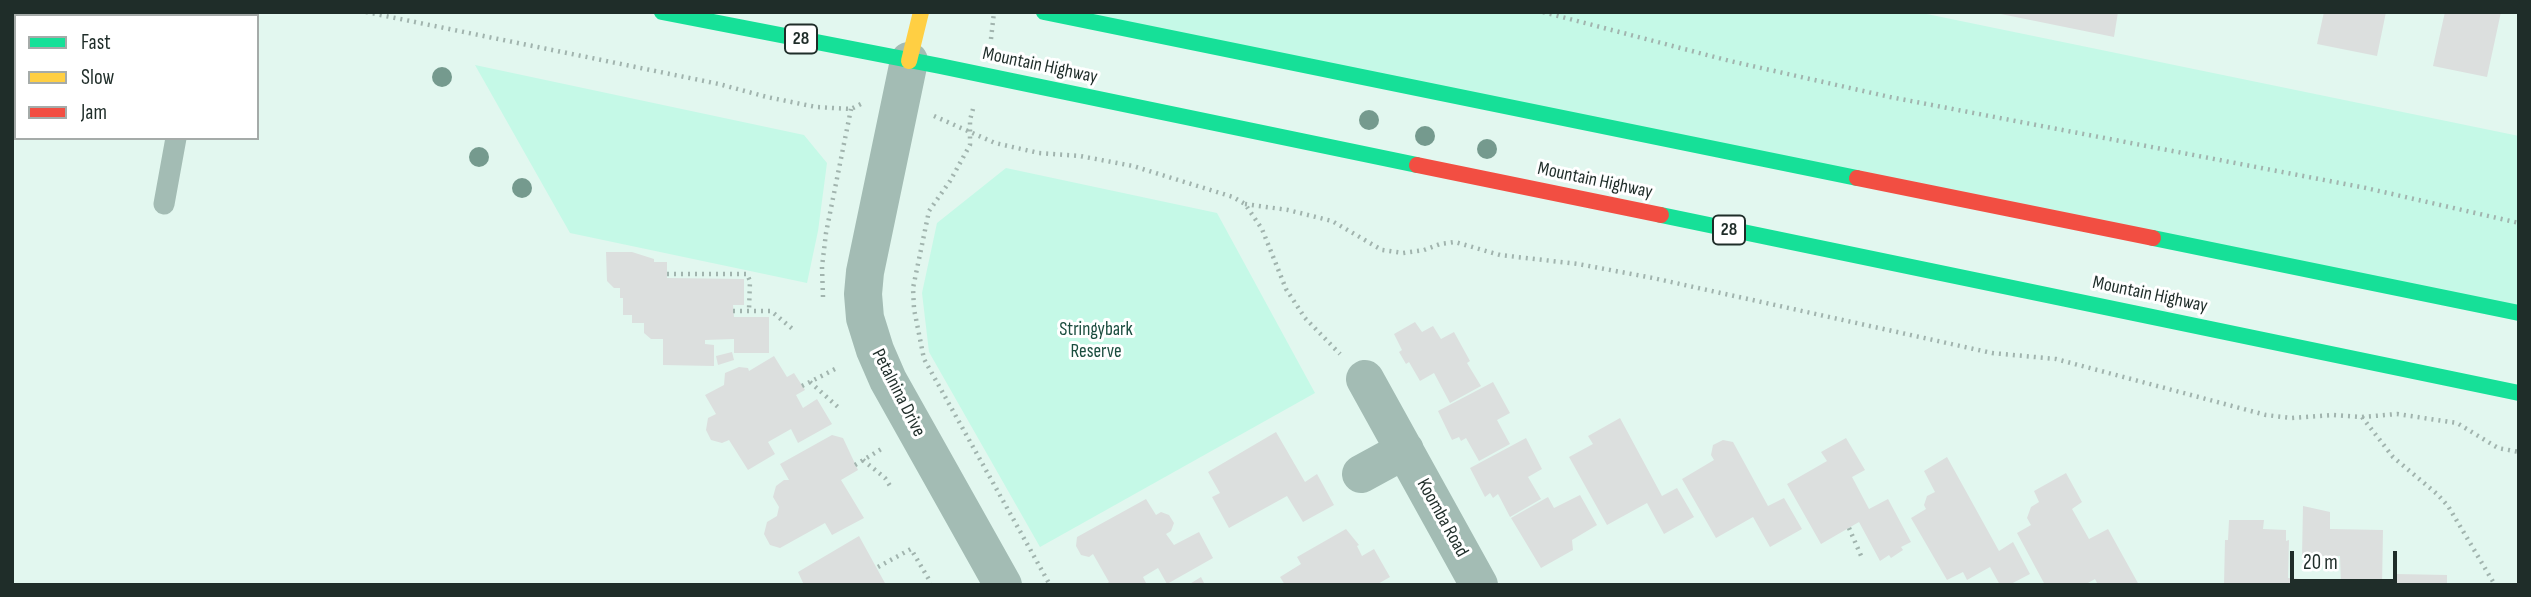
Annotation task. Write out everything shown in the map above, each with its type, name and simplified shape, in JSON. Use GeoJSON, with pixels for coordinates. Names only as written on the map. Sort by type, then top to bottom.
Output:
{"type":"FeatureCollection","features":[{"type":"Feature","properties":{"kind":"main road","name":"Mountain Highway"},"geometry":{"type":"LineString","coordinates":[[662,12],[2519,393]]}},
{"type":"Feature","properties":{"kind":"main road"},"geometry":{"type":"LineString","coordinates":[[909,61],[921,12]]}},
{"type":"Feature","properties":{"kind":"main road"},"geometry":{"type":"LineString","coordinates":[[1044,12],[2519,313]]}},
{"type":"Feature","properties":{"kind":"street","name":"Petalnina Drive"},"geometry":{"type":"LineString","coordinates":[[909,61],[865,272],[865,318],[888,380],[1003,585]]}},
{"type":"Feature","properties":{"kind":"street","name":"Koomba Road"},"geometry":{"type":"LineString","coordinates":[[1365,379],[1479,585]]}},
{"type":"Feature","properties":{"kind":"street"},"geometry":{"type":"LineString","coordinates":[[1361,474],[1405,450]]}},
{"type":"Feature","properties":{"kind":"lane"},"geometry":{"type":"LineString","coordinates":[[164,204],[176,140]]}},
{"type":"Feature","properties":{"kind":"path"},"geometry":{"type":"LineString","coordinates":[[366,12],[719,84],[816,107],[851,109],[860,103],[940,117],[995,143],[1039,153],[1080,156],[1133,166],[1212,189],[1245,204],[1288,210],[1332,221],[1382,250],[1404,253],[1455,242],[1500,255],[1578,264],[1653,278],[1992,353],[2056,359],[2266,415],[2291,418],[2397,414],[2457,423],[2498,447],[2519,452]]}},
{"type":"Feature","properties":{"kind":"path"},"geometry":{"type":"LineString","coordinates":[[994,12],[992,33],[969,132],[970,145],[929,211],[913,288],[914,309],[924,359],[1050,585]]}},
{"type":"Feature","properties":{"kind":"path"},"geometry":{"type":"LineString","coordinates":[[1544,12],[1730,61],[1890,97],[2366,188],[2519,223]]}},
{"type":"Feature","properties":{"kind":"path"},"geometry":{"type":"LineString","coordinates":[[1245,204],[1262,229],[1286,289],[1305,318],[1365,379]]}},
{"type":"Feature","properties":{"kind":"path"},"geometry":{"type":"LineString","coordinates":[[667,274],[747,274],[750,281],[749,310]]}},
{"type":"Feature","properties":{"kind":"path"},"geometry":{"type":"LineString","coordinates":[[733,311],[771,311],[794,331]]}},
{"type":"Feature","properties":{"kind":"path"},"geometry":{"type":"LineString","coordinates":[[802,386],[839,367]]}},
{"type":"Feature","properties":{"kind":"path"},"geometry":{"type":"LineString","coordinates":[[810,382],[839,408]]}},
{"type":"Feature","properties":{"kind":"path"},"geometry":{"type":"LineString","coordinates":[[2362,417],[2393,457],[2448,506],[2495,585]]}},
{"type":"Feature","properties":{"kind":"path"},"geometry":{"type":"LineString","coordinates":[[855,465],[883,448]]}},
{"type":"Feature","properties":{"kind":"path"},"geometry":{"type":"LineString","coordinates":[[863,460],[885,478],[892,489]]}},
{"type":"Feature","properties":{"kind":"path"},"geometry":{"type":"LineString","coordinates":[[1849,528],[1862,558]]}},
{"type":"Feature","properties":{"kind":"path"},"geometry":{"type":"LineString","coordinates":[[878,567],[911,549],[931,583]]}},
{"type":"Feature","properties":{"kind":"green space"},"geometry":{"type":"Polygon","coordinates":[[[1050,12],[1917,12],[2519,136],[2519,313],[1050,12]]]}},
{"type":"Feature","properties":{"kind":"green space"},"geometry":{"type":"Polygon","coordinates":[[[475,65],[804,135],[827,163],[818,231],[807,283],[570,233],[475,65]]]}},
{"type":"Feature","properties":{"kind":"green space","name":"Stringybark Reserve"},"geometry":{"type":"Polygon","coordinates":[[[1006,168],[1217,213],[1315,393],[1040,547],[929,352],[922,293],[937,223],[1006,168]]]}},
{"type":"Feature","properties":{"kind":"building"},"geometry":{"type":"Polygon","coordinates":[[[1991,12],[2118,12],[2114,37],[1991,12]]]}},
{"type":"Feature","properties":{"kind":"building"},"geometry":{"type":"Polygon","coordinates":[[[2324,12],[2386,12],[2377,56],[2317,44],[2324,12]]]}},
{"type":"Feature","properties":{"kind":"building"},"geometry":{"type":"Polygon","coordinates":[[[2445,12],[2501,12],[2487,77],[2433,66],[2445,12]]]}},
{"type":"Feature","properties":{"kind":"building"},"geometry":{"type":"Polygon","coordinates":[[[606,252],[632,252],[654,259],[654,262],[667,262],[667,278],[744,279],[744,305],[733,305],[734,317],[769,317],[769,353],[734,353],[734,339],[705,340],[705,344],[714,345],[714,366],[663,365],[663,339],[651,339],[644,333],[644,323],[632,323],[632,315],[623,315],[620,288],[614,288],[607,281],[606,252]]]}},
{"type":"Feature","properties":{"kind":"building"},"geometry":{"type":"Polygon","coordinates":[[[1415,322],[1422,332],[1433,326],[1441,339],[1454,332],[1470,361],[1467,363],[1481,386],[1450,403],[1434,373],[1420,381],[1409,362],[1406,364],[1399,352],[1402,350],[1394,334],[1415,322]]]}},
{"type":"Feature","properties":{"kind":"building"},"geometry":{"type":"Polygon","coordinates":[[[732,352],[734,360],[718,365],[716,356],[732,352]]]}},
{"type":"Feature","properties":{"kind":"building"},"geometry":{"type":"Polygon","coordinates":[[[774,356],[787,377],[794,373],[805,390],[796,395],[803,408],[817,399],[832,424],[798,443],[791,429],[768,442],[775,454],[748,470],[729,440],[722,443],[711,440],[706,430],[708,418],[716,414],[705,395],[724,385],[725,373],[739,367],[748,368],[749,371],[774,356]]]}},
{"type":"Feature","properties":{"kind":"building"},"geometry":{"type":"Polygon","coordinates":[[[1493,382],[1510,413],[1497,420],[1510,444],[1479,461],[1466,438],[1461,441],[1459,437],[1452,440],[1438,411],[1493,382]]]}},
{"type":"Feature","properties":{"kind":"building"},"geometry":{"type":"Polygon","coordinates":[[[1620,418],[1662,496],[1677,488],[1694,517],[1664,534],[1647,503],[1607,525],[1569,457],[1593,444],[1588,436],[1620,418]]]}},
{"type":"Feature","properties":{"kind":"building"},"geometry":{"type":"Polygon","coordinates":[[[1276,432],[1305,482],[1317,474],[1334,505],[1303,522],[1287,496],[1229,528],[1212,497],[1220,493],[1208,472],[1276,432]]]}},
{"type":"Feature","properties":{"kind":"building"},"geometry":{"type":"Polygon","coordinates":[[[832,435],[843,438],[858,470],[841,480],[864,518],[832,535],[825,523],[780,548],[770,545],[764,534],[767,522],[777,516],[779,507],[773,497],[776,486],[789,480],[780,464],[832,435]]]}},
{"type":"Feature","properties":{"kind":"building"},"geometry":{"type":"Polygon","coordinates":[[[1526,438],[1542,469],[1528,477],[1541,499],[1510,517],[1498,494],[1493,498],[1490,493],[1485,497],[1470,468],[1526,438]]]}},
{"type":"Feature","properties":{"kind":"building"},"geometry":{"type":"Polygon","coordinates":[[[1846,438],[1865,470],[1852,477],[1869,509],[1888,499],[1911,542],[1901,547],[1903,550],[1891,558],[1889,555],[1880,561],[1859,522],[1821,544],[1787,484],[1827,461],[1821,452],[1846,438]]]}},
{"type":"Feature","properties":{"kind":"building"},"geometry":{"type":"Polygon","coordinates":[[[1723,440],[1733,442],[1768,506],[1784,498],[1802,529],[1770,547],[1753,517],[1716,538],[1682,479],[1714,460],[1711,455],[1713,445],[1723,440]]]}},
{"type":"Feature","properties":{"kind":"building"},"geometry":{"type":"Polygon","coordinates":[[[1947,457],[1999,551],[2013,542],[2030,574],[2009,585],[2000,585],[1990,567],[1967,580],[1963,572],[1947,580],[1911,518],[1926,509],[1924,505],[1927,496],[1935,492],[1924,471],[1947,457]]]}},
{"type":"Feature","properties":{"kind":"building"},"geometry":{"type":"Polygon","coordinates":[[[2066,473],[2082,502],[2072,509],[2089,539],[2108,529],[2139,585],[2098,585],[2095,579],[2088,583],[2089,585],[2045,585],[2017,533],[2031,525],[2027,518],[2031,507],[2039,502],[2034,491],[2066,473]]]}},
{"type":"Feature","properties":{"kind":"building"},"geometry":{"type":"Polygon","coordinates":[[[1580,495],[1597,525],[1572,540],[1573,550],[1541,568],[1511,518],[1548,497],[1554,508],[1580,495]]]}},
{"type":"Feature","properties":{"kind":"building"},"geometry":{"type":"Polygon","coordinates":[[[1146,499],[1156,515],[1161,512],[1169,515],[1174,523],[1171,531],[1166,534],[1174,545],[1199,532],[1213,558],[1167,584],[1158,568],[1143,577],[1147,585],[1105,585],[1109,582],[1093,554],[1089,557],[1081,555],[1076,546],[1077,537],[1146,499]]]}},
{"type":"Feature","properties":{"kind":"building"},"geometry":{"type":"Polygon","coordinates":[[[2303,506],[2330,512],[2330,529],[2383,530],[2382,585],[2341,585],[2340,556],[2302,556],[2303,506]]]}},
{"type":"Feature","properties":{"kind":"building"},"geometry":{"type":"Polygon","coordinates":[[[2229,520],[2264,520],[2263,529],[2286,530],[2286,541],[2289,540],[2288,578],[2301,579],[2301,585],[2224,585],[2225,540],[2228,540],[2229,520]]]}},
{"type":"Feature","properties":{"kind":"building"},"geometry":{"type":"Polygon","coordinates":[[[1346,529],[1359,545],[1357,546],[1362,556],[1374,549],[1390,577],[1376,585],[1285,585],[1280,577],[1301,564],[1297,557],[1346,529]]]}},
{"type":"Feature","properties":{"kind":"building"},"geometry":{"type":"Polygon","coordinates":[[[859,536],[886,585],[804,585],[798,572],[859,536]]]}},
{"type":"Feature","properties":{"kind":"building"},"geometry":{"type":"Polygon","coordinates":[[[2396,574],[2447,575],[2447,585],[2395,585],[2396,574]]]}},
{"type":"Feature","properties":{"kind":"building"},"geometry":{"type":"Polygon","coordinates":[[[1201,577],[1205,585],[1188,585],[1201,577]]]}},
{"type":"Feature","properties":{"kind":"traffic: fast"},"geometry":{"type":"LineString","coordinates":[[662,12],[940,66],[1417,165]]}},
{"type":"Feature","properties":{"kind":"traffic: fast"},"geometry":{"type":"LineString","coordinates":[[1044,12],[1857,178]]}},
{"type":"Feature","properties":{"kind":"traffic: fast"},"geometry":{"type":"LineString","coordinates":[[1661,215],[2519,393]]}},
{"type":"Feature","properties":{"kind":"traffic: fast"},"geometry":{"type":"LineString","coordinates":[[2153,238],[2519,313]]}},
{"type":"Feature","properties":{"kind":"traffic: slow"},"geometry":{"type":"LineString","coordinates":[[909,61],[921,12]]}},
{"type":"Feature","properties":{"kind":"traffic: jam"},"geometry":{"type":"LineString","coordinates":[[1417,165],[1661,215]]}},
{"type":"Feature","properties":{"kind":"traffic: jam"},"geometry":{"type":"LineString","coordinates":[[1857,178],[2153,238]]}}]}
